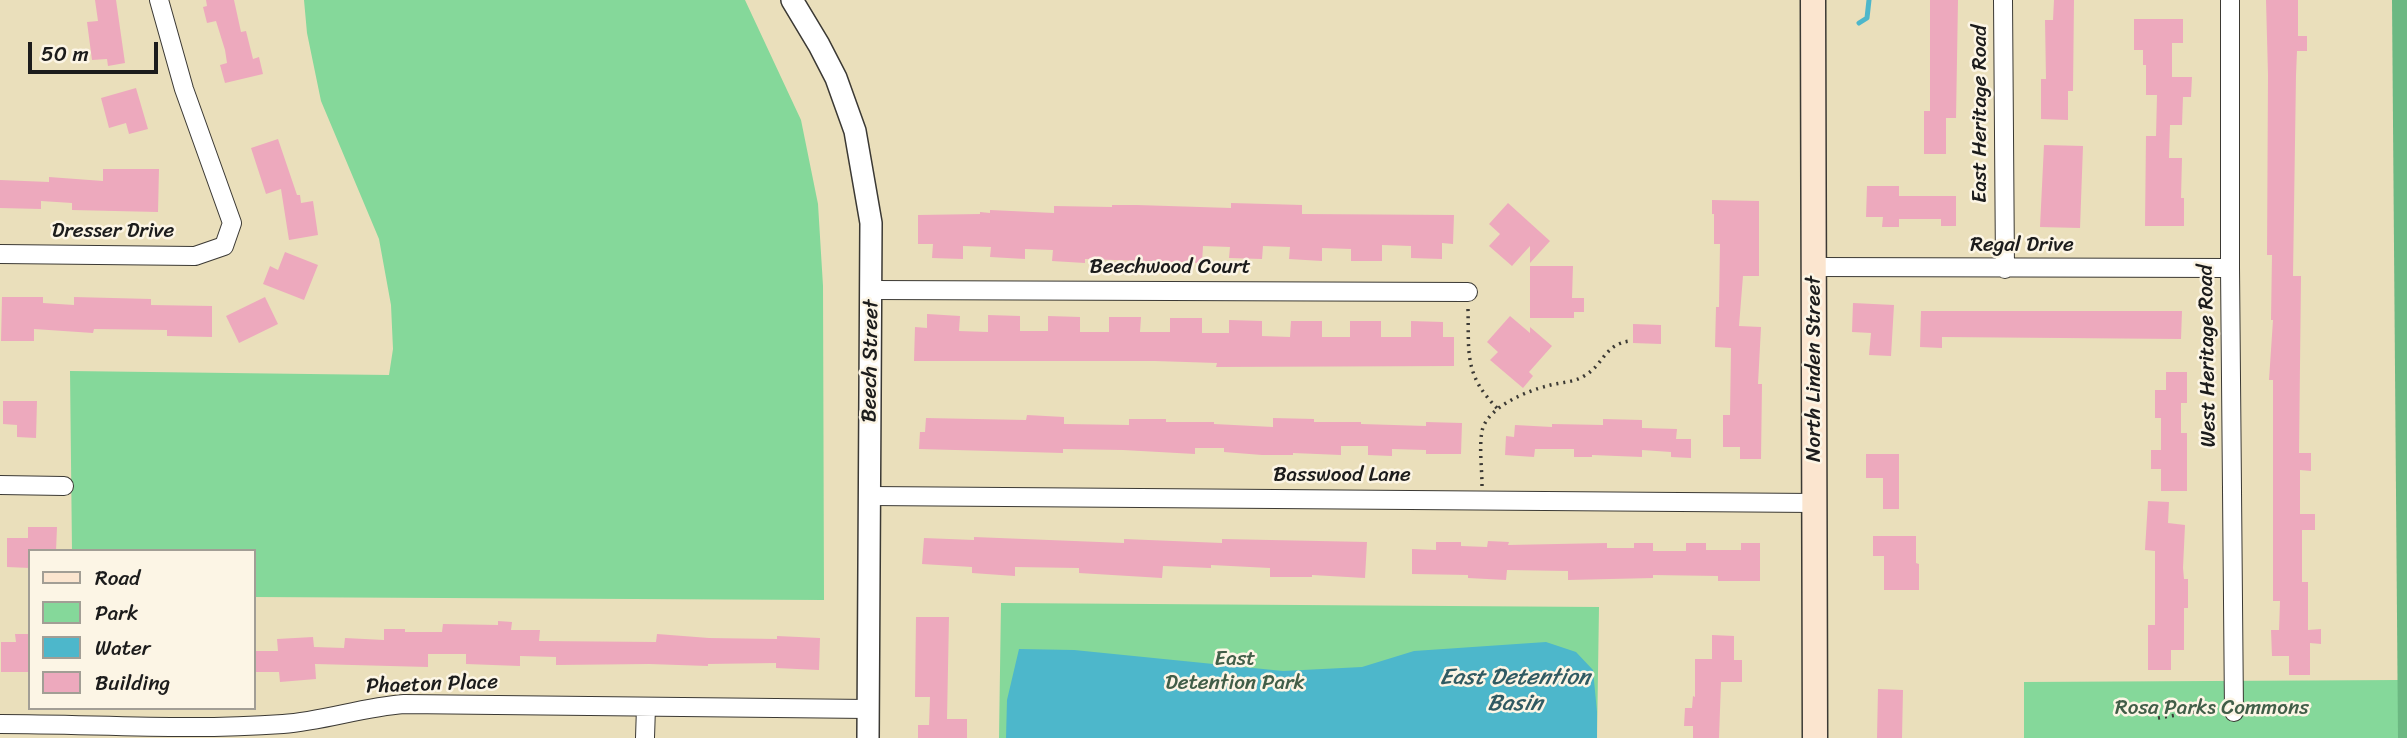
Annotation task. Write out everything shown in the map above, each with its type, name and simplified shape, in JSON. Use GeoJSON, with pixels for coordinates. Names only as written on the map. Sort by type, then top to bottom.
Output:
{"type":"FeatureCollection","features":[{"type":"Feature","properties":{"kind":"main road","name":"North Linden Street"},"geometry":{"type":"LineString","coordinates":[[1813,0],[1815,738]]}},
{"type":"Feature","properties":{"kind":"street","name":"Dresser Drive"},"geometry":{"type":"LineString","coordinates":[[0,254],[195,256],[223,246],[232,223],[184,89],[159,0]]}},
{"type":"Feature","properties":{"kind":"street","name":"Beech Street"},"geometry":{"type":"LineString","coordinates":[[792,0],[836,78],[855,131],[870,223],[872,290],[868,738]]}},
{"type":"Feature","properties":{"kind":"street","name":"East Heritage Road"},"geometry":{"type":"LineString","coordinates":[[2003,0],[2005,269]]}},
{"type":"Feature","properties":{"kind":"street","name":"West Heritage Road"},"geometry":{"type":"LineString","coordinates":[[2230,0],[2234,712]]}},
{"type":"Feature","properties":{"kind":"street","name":"Regal Drive"},"geometry":{"type":"LineString","coordinates":[[1815,267],[2230,268]]}},
{"type":"Feature","properties":{"kind":"street","name":"Beechwood Court"},"geometry":{"type":"LineString","coordinates":[[872,290],[1468,292]]}},
{"type":"Feature","properties":{"kind":"street"},"geometry":{"type":"LineString","coordinates":[[0,485],[64,486]]}},
{"type":"Feature","properties":{"kind":"street","name":"Basswood Lane"},"geometry":{"type":"LineString","coordinates":[[870,496],[1815,503]]}},
{"type":"Feature","properties":{"kind":"street","name":"Phaeton Place"},"geometry":{"type":"LineString","coordinates":[[0,724],[218,733],[288,724],[373,706],[404,704],[867,709]]}},
{"type":"Feature","properties":{"kind":"street"},"geometry":{"type":"LineString","coordinates":[[645,738],[646,707]]}},
{"type":"Feature","properties":{"kind":"path"},"geometry":{"type":"LineString","coordinates":[[1468,292],[1470,367],[1484,395],[1498,410]]}},
{"type":"Feature","properties":{"kind":"path"},"geometry":{"type":"LineString","coordinates":[[1481,500],[1482,431],[1498,410],[1527,392],[1574,381],[1586,375],[1616,344],[1630,341]]}},
{"type":"Feature","properties":{"kind":"path"},"geometry":{"type":"LineString","coordinates":[[2158,718],[2203,710],[2234,712]]}},
{"type":"Feature","properties":{"kind":"green space"},"geometry":{"type":"Polygon","coordinates":[[[304,0],[745,0],[801,120],[818,204],[823,286],[824,600],[256,597],[256,549],[72,549],[70,371],[389,375],[393,349],[391,305],[379,239],[321,101],[307,33],[304,0]]]}},
{"type":"Feature","properties":{"kind":"green space"},"geometry":{"type":"Polygon","coordinates":[[[2392,0],[2407,0],[2407,738],[2398,738],[2392,0]]]}},
{"type":"Feature","properties":{"kind":"green space","name":"East Detention Park"},"geometry":{"type":"Polygon","coordinates":[[[1001,603],[1599,607],[1597,738],[999,738],[1001,603]]]}},
{"type":"Feature","properties":{"kind":"green space","name":"Rosa Parks Commons"},"geometry":{"type":"Polygon","coordinates":[[[2399,680],[2399,738],[2024,738],[2024,682],[2399,680]]]}},
{"type":"Feature","properties":{"kind":"water","name":"East Detention Basin"},"geometry":{"type":"Polygon","coordinates":[[[1546,642],[1576,652],[1593,670],[1597,738],[1006,738],[1007,700],[1019,649],[1074,650],[1283,671],[1362,667],[1414,651],[1546,642]]]}},
{"type":"Feature","properties":{"kind":"building"},"geometry":{"type":"Polygon","coordinates":[[[95,0],[116,0],[125,63],[108,66],[107,59],[92,60],[87,22],[98,21],[95,0]]]}},
{"type":"Feature","properties":{"kind":"building"},"geometry":{"type":"Polygon","coordinates":[[[206,0],[234,0],[241,32],[246,31],[253,59],[259,57],[263,74],[225,83],[220,65],[227,63],[225,50],[216,21],[207,23],[203,7],[207,6],[206,0]]]}},
{"type":"Feature","properties":{"kind":"building"},"geometry":{"type":"Polygon","coordinates":[[[1930,0],[1958,0],[1956,118],[1946,118],[1946,154],[1924,154],[1924,111],[1930,111],[1930,0]]]}},
{"type":"Feature","properties":{"kind":"building"},"geometry":{"type":"Polygon","coordinates":[[[2054,0],[2074,0],[2073,91],[2068,91],[2068,120],[2041,119],[2041,79],[2046,79],[2045,20],[2053,20],[2054,0]]]}},
{"type":"Feature","properties":{"kind":"building"},"geometry":{"type":"Polygon","coordinates":[[[2266,0],[2298,0],[2298,36],[2307,36],[2307,51],[2297,51],[2293,276],[2301,276],[2299,453],[2311,453],[2311,471],[2300,470],[2300,514],[2315,514],[2315,530],[2302,530],[2302,582],[2308,582],[2308,630],[2321,629],[2321,644],[2310,643],[2310,675],[2289,675],[2289,656],[2272,656],[2271,630],[2279,630],[2280,601],[2273,601],[2273,380],[2269,380],[2273,320],[2272,255],[2267,255],[2266,0]]]}},
{"type":"Feature","properties":{"kind":"building"},"geometry":{"type":"Polygon","coordinates":[[[2134,19],[2183,19],[2183,43],[2172,43],[2172,77],[2192,77],[2191,97],[2183,97],[2182,125],[2170,125],[2169,158],[2182,158],[2181,198],[2184,198],[2184,226],[2145,226],[2146,136],[2156,136],[2157,95],[2146,95],[2143,50],[2134,50],[2134,19]]]}},
{"type":"Feature","properties":{"kind":"building"},"geometry":{"type":"Polygon","coordinates":[[[136,88],[148,129],[129,134],[126,123],[109,128],[101,98],[136,88]]]}},
{"type":"Feature","properties":{"kind":"building"},"geometry":{"type":"Polygon","coordinates":[[[278,139],[301,203],[313,201],[318,235],[289,240],[281,189],[266,194],[251,148],[278,139]]]}},
{"type":"Feature","properties":{"kind":"building"},"geometry":{"type":"Polygon","coordinates":[[[2044,145],[2083,146],[2080,228],[2040,227],[2044,145]]]}},
{"type":"Feature","properties":{"kind":"building"},"geometry":{"type":"Polygon","coordinates":[[[103,169],[159,169],[158,212],[72,210],[72,203],[41,201],[41,209],[0,208],[0,180],[49,182],[49,177],[103,181],[103,169]]]}},
{"type":"Feature","properties":{"kind":"building"},"geometry":{"type":"Polygon","coordinates":[[[1867,186],[1899,186],[1899,196],[1956,196],[1956,226],[1941,226],[1941,219],[1899,219],[1899,227],[1882,227],[1883,217],[1866,217],[1867,186]]]}},
{"type":"Feature","properties":{"kind":"building"},"geometry":{"type":"Polygon","coordinates":[[[1712,200],[1759,201],[1759,276],[1743,276],[1739,326],[1761,327],[1758,384],[1762,384],[1761,459],[1740,459],[1740,447],[1723,447],[1723,415],[1730,415],[1731,348],[1715,347],[1720,244],[1714,244],[1712,200]]]}},
{"type":"Feature","properties":{"kind":"building"},"geometry":{"type":"Polygon","coordinates":[[[1231,203],[1302,205],[1302,214],[1454,215],[1453,244],[1442,243],[1442,259],[1411,258],[1411,246],[1382,245],[1382,261],[1351,261],[1351,249],[1322,248],[1322,261],[1289,259],[1290,247],[1263,246],[1262,259],[1229,258],[1230,247],[1203,246],[1202,263],[1085,259],[1085,263],[1052,261],[1053,250],[1025,249],[1025,259],[990,257],[991,247],[963,246],[963,259],[932,258],[933,244],[918,244],[918,215],[980,214],[990,213],[990,210],[1054,213],[1054,206],[1231,208],[1231,203]]]}},
{"type":"Feature","properties":{"kind":"building"},"geometry":{"type":"Polygon","coordinates":[[[1508,203],[1550,241],[1530,263],[1530,246],[1512,266],[1489,246],[1500,234],[1489,224],[1508,203]]]}},
{"type":"Feature","properties":{"kind":"building"},"geometry":{"type":"Polygon","coordinates":[[[285,252],[318,265],[304,300],[263,284],[270,266],[278,270],[285,252]]]}},
{"type":"Feature","properties":{"kind":"building"},"geometry":{"type":"Polygon","coordinates":[[[1530,266],[1573,266],[1572,298],[1584,298],[1584,312],[1574,312],[1574,318],[1530,318],[1530,266]]]}},
{"type":"Feature","properties":{"kind":"building"},"geometry":{"type":"Polygon","coordinates":[[[2,297],[43,297],[43,303],[74,305],[74,297],[151,299],[151,305],[212,306],[212,337],[167,336],[167,330],[94,329],[93,333],[34,329],[34,341],[1,341],[2,297]]]}},
{"type":"Feature","properties":{"kind":"building"},"geometry":{"type":"Polygon","coordinates":[[[265,297],[278,324],[239,343],[226,316],[265,297]]]}},
{"type":"Feature","properties":{"kind":"building"},"geometry":{"type":"Polygon","coordinates":[[[1853,303],[1894,305],[1891,356],[1869,355],[1871,333],[1852,332],[1853,303]]]}},
{"type":"Feature","properties":{"kind":"building"},"geometry":{"type":"Polygon","coordinates":[[[1921,311],[2182,311],[2181,339],[1942,337],[1942,348],[1920,347],[1921,311]]]}},
{"type":"Feature","properties":{"kind":"building"},"geometry":{"type":"Polygon","coordinates":[[[927,314],[960,316],[959,331],[988,332],[988,315],[1020,316],[1020,331],[1048,331],[1048,316],[1080,317],[1080,332],[1109,332],[1109,317],[1141,317],[1140,332],[1170,332],[1170,318],[1202,318],[1202,333],[1229,333],[1229,320],[1262,321],[1262,336],[1290,337],[1291,321],[1322,321],[1322,337],[1350,337],[1350,321],[1381,321],[1381,337],[1411,337],[1411,321],[1443,322],[1443,337],[1454,337],[1454,366],[1216,367],[1217,363],[1155,361],[914,361],[915,327],[927,328],[927,314]]]}},
{"type":"Feature","properties":{"kind":"building"},"geometry":{"type":"Polygon","coordinates":[[[1510,316],[1530,333],[1530,327],[1552,346],[1529,372],[1533,376],[1523,388],[1490,360],[1498,352],[1487,342],[1510,316]]]}},
{"type":"Feature","properties":{"kind":"building"},"geometry":{"type":"Polygon","coordinates":[[[1633,324],[1661,325],[1661,344],[1633,343],[1633,324]]]}},
{"type":"Feature","properties":{"kind":"building"},"geometry":{"type":"Polygon","coordinates":[[[2166,372],[2187,372],[2187,403],[2181,403],[2181,433],[2187,433],[2187,491],[2161,491],[2161,469],[2151,469],[2151,450],[2161,450],[2161,418],[2155,418],[2155,390],[2166,390],[2166,372]]]}},
{"type":"Feature","properties":{"kind":"building"},"geometry":{"type":"Polygon","coordinates":[[[3,401],[37,401],[36,438],[17,437],[17,425],[3,424],[3,401]]]}},
{"type":"Feature","properties":{"kind":"building"},"geometry":{"type":"Polygon","coordinates":[[[1027,415],[1064,417],[1064,424],[1129,425],[1129,419],[1166,419],[1166,422],[1214,422],[1273,427],[1273,418],[1426,426],[1426,422],[1462,423],[1461,454],[1426,454],[1426,450],[1392,449],[1392,456],[1368,455],[1368,446],[1341,446],[1341,455],[1262,455],[1224,452],[1224,448],[1195,448],[1195,454],[1123,450],[1063,449],[1063,453],[919,449],[920,432],[925,432],[926,418],[1026,420],[1027,415]]]}},
{"type":"Feature","properties":{"kind":"building"},"geometry":{"type":"Polygon","coordinates":[[[1603,419],[1642,420],[1642,428],[1677,429],[1676,439],[1691,439],[1691,458],[1671,457],[1671,452],[1642,450],[1642,457],[1574,457],[1574,449],[1535,449],[1534,457],[1505,455],[1506,436],[1514,437],[1515,425],[1603,425],[1603,419]]]}},
{"type":"Feature","properties":{"kind":"building"},"geometry":{"type":"Polygon","coordinates":[[[1866,454],[1899,454],[1899,509],[1883,509],[1883,478],[1866,478],[1866,454]]]}},
{"type":"Feature","properties":{"kind":"building"},"geometry":{"type":"Polygon","coordinates":[[[2148,501],[2169,502],[2168,523],[2185,525],[2183,568],[2184,579],[2188,579],[2188,608],[2184,608],[2184,650],[2171,650],[2171,670],[2148,670],[2148,625],[2155,625],[2155,551],[2145,550],[2148,501]]]}},
{"type":"Feature","properties":{"kind":"building"},"geometry":{"type":"Polygon","coordinates":[[[28,527],[57,527],[56,549],[28,549],[28,568],[7,567],[7,538],[28,538],[28,527]]]}},
{"type":"Feature","properties":{"kind":"building"},"geometry":{"type":"Polygon","coordinates":[[[1873,536],[1916,536],[1919,590],[1884,590],[1884,556],[1873,556],[1873,536]]]}},
{"type":"Feature","properties":{"kind":"building"},"geometry":{"type":"Polygon","coordinates":[[[974,537],[1124,543],[1124,539],[1222,543],[1222,539],[1367,542],[1365,578],[1312,575],[1270,577],[1270,568],[1211,565],[1211,568],[1163,566],[1162,578],[1079,573],[1079,568],[1015,567],[1015,576],[972,573],[972,567],[922,564],[924,538],[974,540],[974,537]]]}},
{"type":"Feature","properties":{"kind":"building"},"geometry":{"type":"Polygon","coordinates":[[[1488,541],[1509,542],[1508,545],[1607,543],[1607,548],[1634,548],[1634,543],[1653,543],[1653,551],[1686,551],[1686,543],[1706,543],[1706,550],[1741,550],[1741,543],[1760,543],[1760,581],[1718,581],[1718,576],[1653,575],[1653,578],[1568,580],[1568,571],[1507,570],[1506,580],[1468,578],[1468,575],[1412,574],[1412,549],[1436,550],[1436,542],[1461,542],[1461,546],[1487,547],[1488,541]]]}},
{"type":"Feature","properties":{"kind":"building"},"geometry":{"type":"Polygon","coordinates":[[[916,617],[949,617],[947,719],[967,719],[967,738],[918,738],[918,725],[929,725],[930,697],[915,697],[916,617]]]}},
{"type":"Feature","properties":{"kind":"building"},"geometry":{"type":"Polygon","coordinates":[[[498,621],[512,622],[511,630],[540,630],[539,641],[656,642],[657,634],[709,638],[820,638],[819,670],[776,668],[776,663],[708,666],[556,665],[556,657],[520,656],[520,666],[466,664],[466,654],[428,654],[428,667],[315,664],[316,679],[280,682],[279,672],[256,672],[256,651],[278,651],[277,639],[313,637],[314,647],[344,648],[345,638],[384,640],[384,629],[442,632],[443,624],[498,625],[498,621]]]}},
{"type":"Feature","properties":{"kind":"building"},"geometry":{"type":"Polygon","coordinates":[[[15,634],[28,634],[28,672],[1,672],[1,642],[16,642],[15,634]]]}},
{"type":"Feature","properties":{"kind":"building"},"geometry":{"type":"Polygon","coordinates":[[[1712,635],[1734,636],[1734,660],[1742,660],[1742,682],[1721,682],[1719,738],[1693,738],[1693,726],[1684,726],[1685,708],[1692,708],[1693,696],[1695,697],[1695,659],[1712,659],[1712,635]]]}},
{"type":"Feature","properties":{"kind":"building"},"geometry":{"type":"Polygon","coordinates":[[[1878,689],[1903,690],[1902,738],[1877,738],[1878,689]]]}},
{"type":"Feature","properties":{"kind":"waterway"},"geometry":{"type":"LineString","coordinates":[[1859,23],[1867,18],[1869,0]]}}]}
